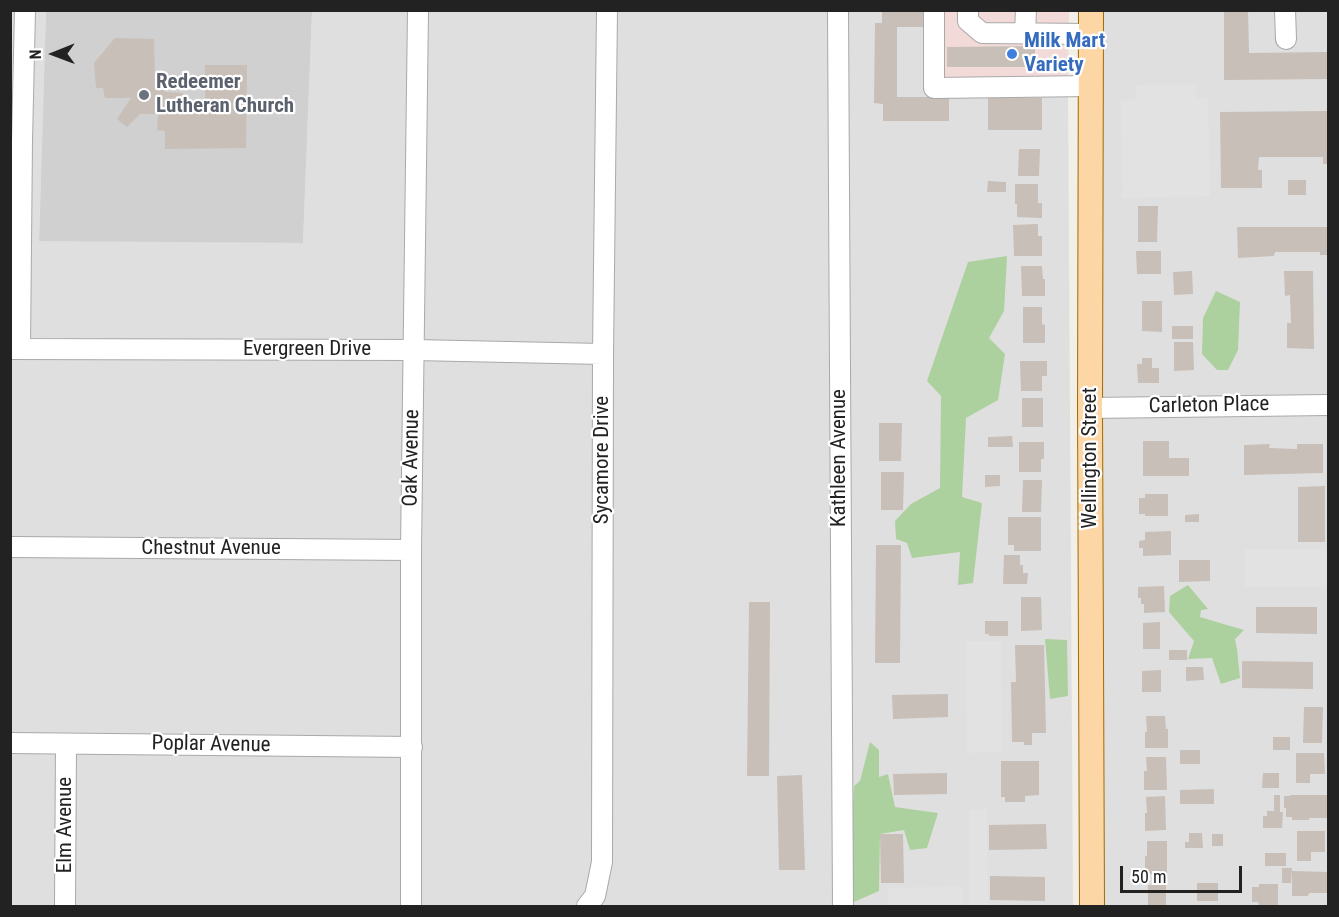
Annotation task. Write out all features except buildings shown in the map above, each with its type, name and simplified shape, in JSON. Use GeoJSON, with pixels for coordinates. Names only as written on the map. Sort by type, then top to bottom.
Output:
{"type":"FeatureCollection","features":[{"type":"Feature","properties":{"kind":"main road","name":"Wellington Street"},"geometry":{"type":"LineString","coordinates":[[1091,22],[1092,906]]}},
{"type":"Feature","properties":{"kind":"street"},"geometry":{"type":"LineString","coordinates":[[15,348],[16,140],[25,10]]}},
{"type":"Feature","properties":{"kind":"street","name":"Oak Avenue"},"geometry":{"type":"LineString","coordinates":[[411,906],[411,550],[418,10]]}},
{"type":"Feature","properties":{"kind":"street","name":"Sycamore Drive"},"geometry":{"type":"LineString","coordinates":[[587,906],[594,896],[602,862],[603,354],[607,10]]}},
{"type":"Feature","properties":{"kind":"street","name":"Kathleen Avenue"},"geometry":{"type":"LineString","coordinates":[[838,10],[843,906]]}},
{"type":"Feature","properties":{"kind":"street"},"geometry":{"type":"LineString","coordinates":[[934,10],[934,88],[1090,86]]}},
{"type":"Feature","properties":{"kind":"street"},"geometry":{"type":"LineString","coordinates":[[968,10],[968,21],[982,33],[1025,33],[1091,22]]}},
{"type":"Feature","properties":{"kind":"street"},"geometry":{"type":"LineString","coordinates":[[1025,33],[1026,10]]}},
{"type":"Feature","properties":{"kind":"street"},"geometry":{"type":"LineString","coordinates":[[1286,10],[1286,39]]}},
{"type":"Feature","properties":{"kind":"street","name":"Evergreen Drive"},"geometry":{"type":"LineString","coordinates":[[15,348],[414,350],[603,354]]}},
{"type":"Feature","properties":{"kind":"street","name":"Carleton Place"},"geometry":{"type":"LineString","coordinates":[[1090,408],[1329,405]]}},
{"type":"Feature","properties":{"kind":"street","name":"Chestnut Avenue"},"geometry":{"type":"LineString","coordinates":[[10,547],[411,550]]}},
{"type":"Feature","properties":{"kind":"street","name":"Poplar Avenue"},"geometry":{"type":"LineString","coordinates":[[10,743],[412,747]]}},
{"type":"Feature","properties":{"kind":"street","name":"Elm Avenue"},"geometry":{"type":"LineString","coordinates":[[65,906],[66,744]]}},
{"type":"Feature","properties":{"kind":"shaded area"},"geometry":{"type":"Polygon","coordinates":[[[10,11],[46,11],[39,240],[303,243],[312,11],[935,11],[1068,85],[1073,906],[11,906],[10,11]]]}},
{"type":"Feature","properties":{"kind":"shaded area"},"geometry":{"type":"Polygon","coordinates":[[[46,11],[312,11],[303,243],[39,241],[46,11]]]}},
{"type":"Feature","properties":{"kind":"shaded area"},"geometry":{"type":"Polygon","coordinates":[[[935,11],[1069,11],[1068,85],[935,84],[935,11]]]}},
{"type":"Feature","properties":{"kind":"shaded area"},"geometry":{"type":"Polygon","coordinates":[[[1096,11],[1328,11],[1328,906],[1099,906],[1096,11]]]}},
{"type":"Feature","properties":{"kind":"shaded area"},"geometry":{"type":"Polygon","coordinates":[[[1195,84],[1196,98],[1208,98],[1210,196],[1122,198],[1121,100],[1136,99],[1136,85],[1195,84]]]}},
{"type":"Feature","properties":{"kind":"shaded area"},"geometry":{"type":"Polygon","coordinates":[[[1245,549],[1328,549],[1328,587],[1245,587],[1245,549]]]}},
{"type":"Feature","properties":{"kind":"shaded area"},"geometry":{"type":"Polygon","coordinates":[[[966,641],[1001,641],[1002,752],[967,753],[966,641]]]}},
{"type":"Feature","properties":{"kind":"shaded area"},"geometry":{"type":"Polygon","coordinates":[[[987,809],[988,906],[969,906],[969,810],[987,809]]]}},
{"type":"Feature","properties":{"kind":"shaded area"},"geometry":{"type":"Polygon","coordinates":[[[962,886],[963,906],[888,906],[888,888],[962,886]]]}},
{"type":"Feature","properties":{"kind":"green space"},"geometry":{"type":"Polygon","coordinates":[[[1007,256],[1004,311],[989,338],[1005,354],[998,400],[966,418],[962,497],[982,503],[973,583],[958,585],[960,552],[912,558],[907,543],[896,539],[895,521],[911,504],[940,488],[941,396],[927,381],[968,262],[1007,256]]]}},
{"type":"Feature","properties":{"kind":"green space"},"geometry":{"type":"Polygon","coordinates":[[[1216,291],[1240,302],[1238,350],[1228,370],[1217,370],[1202,354],[1203,318],[1216,291]]]}},
{"type":"Feature","properties":{"kind":"green space"},"geometry":{"type":"Polygon","coordinates":[[[1188,585],[1208,609],[1201,610],[1200,617],[1244,630],[1235,639],[1240,678],[1221,684],[1212,658],[1188,659],[1194,641],[1169,612],[1170,596],[1188,585]]]}},
{"type":"Feature","properties":{"kind":"green space"},"geometry":{"type":"Polygon","coordinates":[[[1045,639],[1067,640],[1068,696],[1050,699],[1045,639]]]}},
{"type":"Feature","properties":{"kind":"green space"},"geometry":{"type":"Polygon","coordinates":[[[870,742],[879,750],[879,777],[888,774],[895,807],[938,813],[927,848],[910,850],[904,830],[880,834],[879,891],[847,905],[854,786],[860,781],[870,742]]]}},
{"type":"Feature","properties":{"kind":"place","name":"Milk Mart Variety"},"geometry":{"type":"Point","coordinates":[1012,54]}},
{"type":"Feature","properties":{"kind":"place","name":"Redeemer Lutheran Church"},"geometry":{"type":"Point","coordinates":[144,95]}}]}
